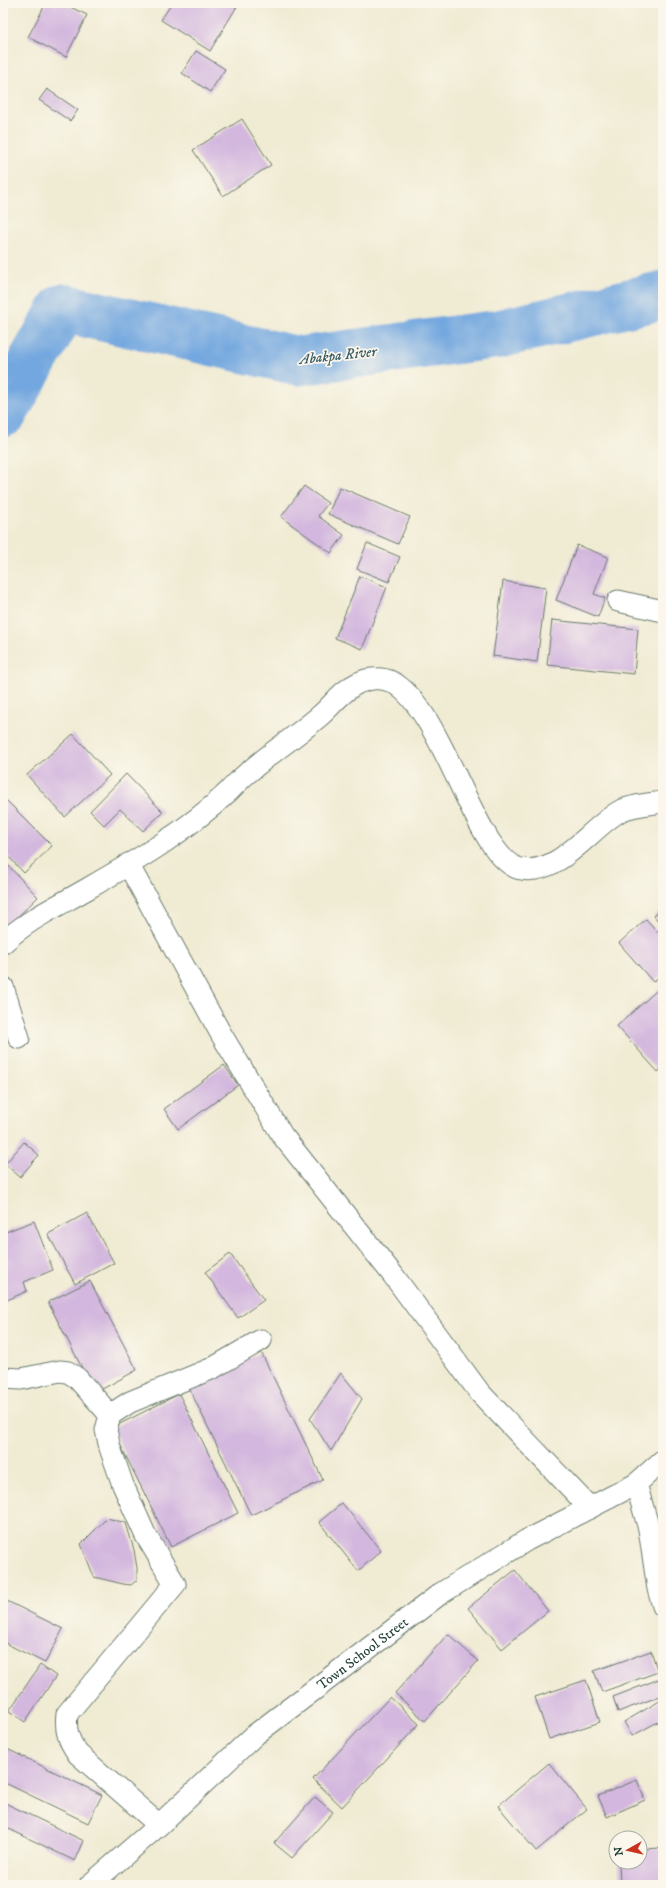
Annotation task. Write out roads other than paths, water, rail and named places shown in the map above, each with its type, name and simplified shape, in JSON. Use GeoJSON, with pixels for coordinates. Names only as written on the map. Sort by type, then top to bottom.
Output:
{"type":"FeatureCollection","features":[{"type":"Feature","properties":{"kind":"street"},"geometry":{"type":"LineString","coordinates":[[618,601],[663,611]]}},
{"type":"Feature","properties":{"kind":"street"},"geometry":{"type":"LineString","coordinates":[[3,943],[32,919],[88,888],[183,829],[205,812],[249,771],[285,745],[324,712],[345,690],[360,681],[376,678],[391,682],[403,691],[420,710],[438,740],[484,832],[502,857],[511,866],[522,869],[537,870],[550,865],[564,856],[600,826],[621,811],[663,802]]}},
{"type":"Feature","properties":{"kind":"street"},"geometry":{"type":"LineString","coordinates":[[128,864],[221,1034],[282,1136],[393,1275],[480,1393],[590,1508]]}},
{"type":"Feature","properties":{"kind":"street"},"geometry":{"type":"LineString","coordinates":[[3,986],[19,1038]]}},
{"type":"Feature","properties":{"kind":"street"},"geometry":{"type":"LineString","coordinates":[[158,1825],[78,1754],[69,1742],[65,1727],[67,1714],[175,1584],[145,1534],[123,1485],[110,1448],[106,1430],[110,1415],[130,1402],[212,1368],[262,1340]]}},
{"type":"Feature","properties":{"kind":"street"},"geometry":{"type":"LineString","coordinates":[[3,1378],[21,1379],[60,1371],[68,1372],[77,1378],[110,1415]]}},
{"type":"Feature","properties":{"kind":"street","name":"Town School Street"},"geometry":{"type":"LineString","coordinates":[[90,1885],[158,1825],[256,1734],[440,1594],[527,1540],[636,1484],[663,1460]]}},
{"type":"Feature","properties":{"kind":"street"},"geometry":{"type":"LineString","coordinates":[[636,1484],[648,1529],[658,1589],[663,1606]]}},
{"type":"Feature","properties":{"kind":"waterway","name":"Abakpa River"},"geometry":{"type":"LineString","coordinates":[[3,413],[63,308],[299,361],[499,334],[663,295]]}}]}
